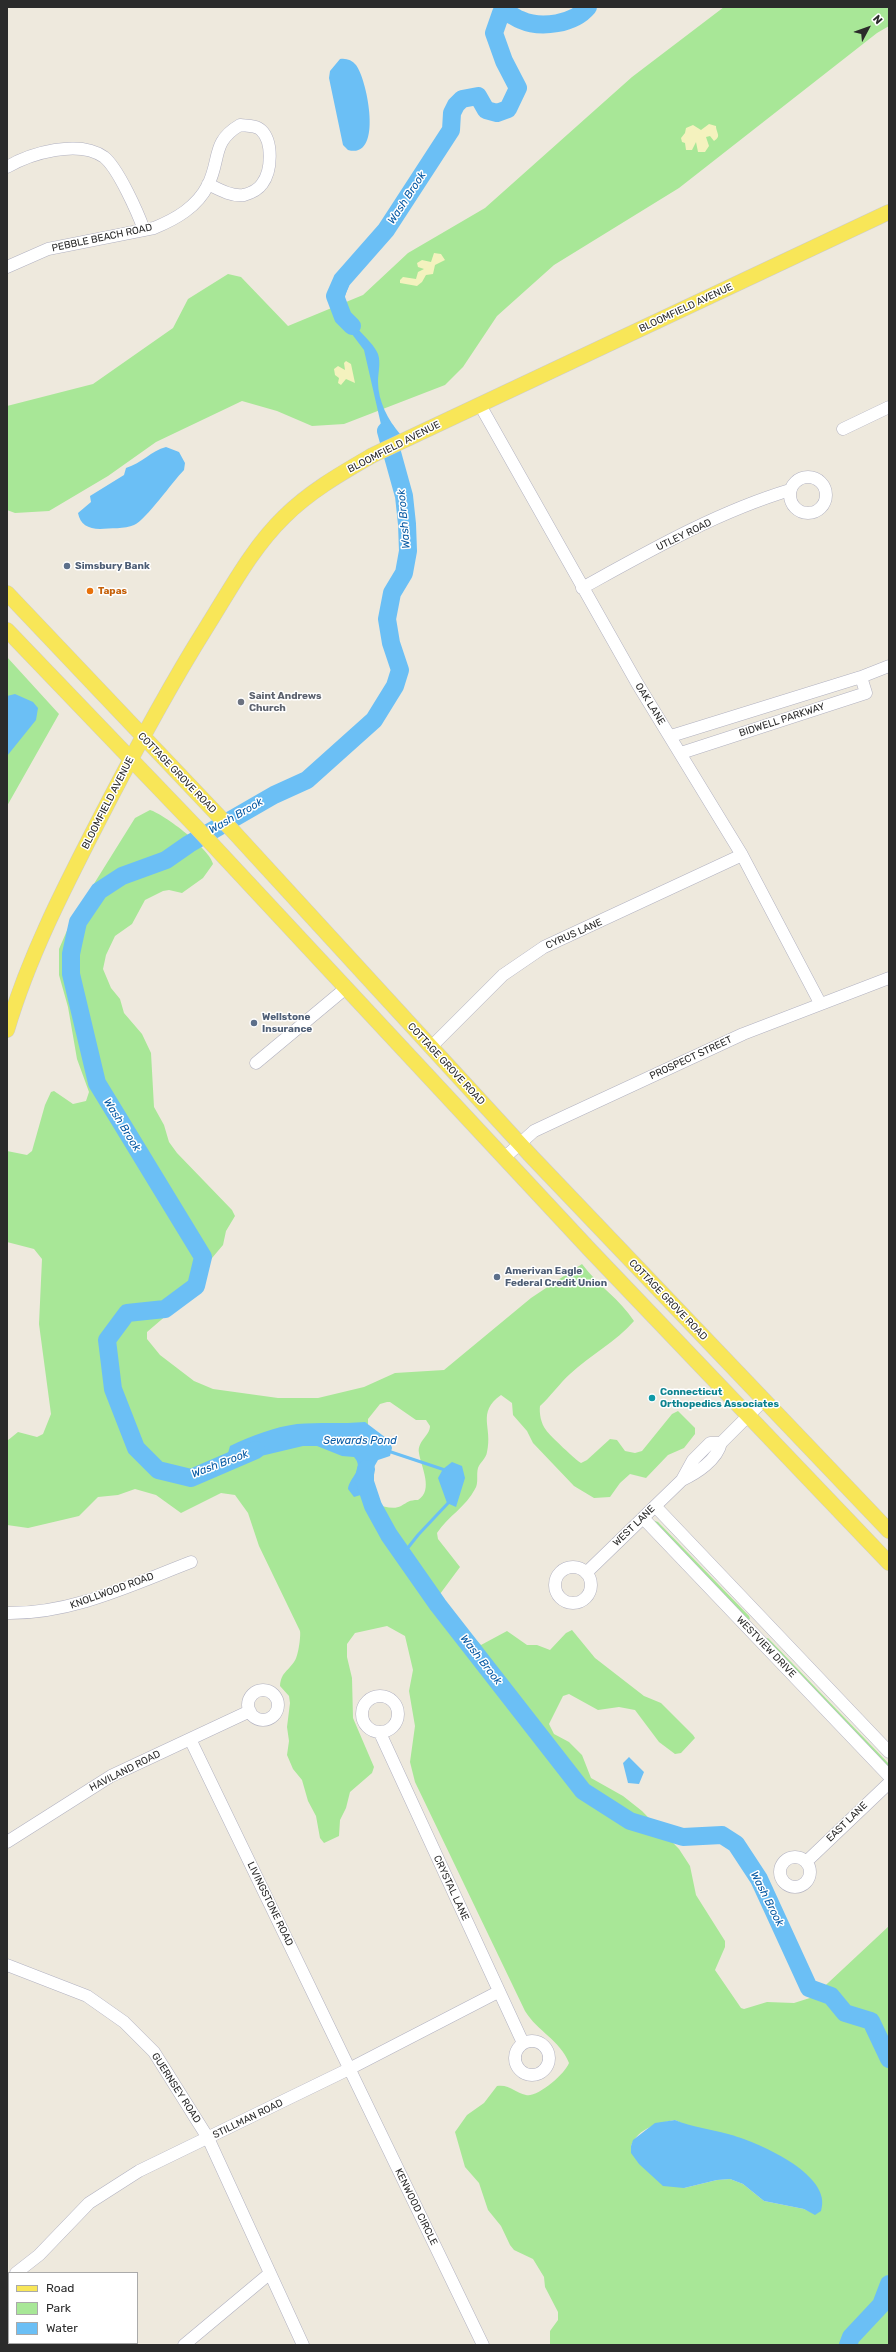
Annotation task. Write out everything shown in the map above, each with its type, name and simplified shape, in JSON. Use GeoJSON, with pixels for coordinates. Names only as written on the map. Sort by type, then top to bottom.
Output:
{"type":"FeatureCollection","features":[{"type":"Feature","properties":{"kind":"main road","name":"BLOOMFIELD AVENUE"},"geometry":{"type":"LineString","coordinates":[[7,1030],[18,992],[61,893],[142,737],[251,556],[284,516],[323,485],[373,455],[889,212]]}},
{"type":"Feature","properties":{"kind":"main road","name":"COTTAGE GROVE ROAD"},"geometry":{"type":"LineString","coordinates":[[7,593],[142,737],[219,816],[430,1048],[520,1144],[889,1531]]}},
{"type":"Feature","properties":{"kind":"main road","name":"COTTAGE GROVE ROAD"},"geometry":{"type":"LineString","coordinates":[[7,630],[197,828],[504,1158],[889,1563]]}},
{"type":"Feature","properties":{"kind":"street","name":"PEBBLE BEACH ROAD"},"geometry":{"type":"LineString","coordinates":[[7,267],[48,249],[144,230],[170,222],[185,212],[204,193],[223,137],[240,125],[259,128],[268,138],[270,148],[269,162],[263,184],[254,191],[242,195],[229,193],[208,184]]}},
{"type":"Feature","properties":{"kind":"street"},"geometry":{"type":"LineString","coordinates":[[7,166],[19,160],[59,149],[82,150],[104,157],[126,191],[144,230]]}},
{"type":"Feature","properties":{"kind":"street","name":"OAK LANE"},"geometry":{"type":"LineString","coordinates":[[480,405],[637,683],[671,736],[742,855],[820,1003]]}},
{"type":"Feature","properties":{"kind":"street"},"geometry":{"type":"LineString","coordinates":[[843,429],[889,407]]}},
{"type":"Feature","properties":{"kind":"street","name":"UTLEY ROAD"},"geometry":{"type":"LineString","coordinates":[[582,588],[677,536],[766,497],[790,490]]}},
{"type":"Feature","properties":{"kind":"street","name":"BIDWELL PARKWAY"},"geometry":{"type":"LineString","coordinates":[[671,736],[889,666]]}},
{"type":"Feature","properties":{"kind":"street","name":"BIDWELL PARKWAY"},"geometry":{"type":"LineString","coordinates":[[681,753],[866,693],[860,676]]}},
{"type":"Feature","properties":{"kind":"street","name":"CYRUS LANE"},"geometry":{"type":"LineString","coordinates":[[430,1048],[503,975],[544,947],[742,855]]}},
{"type":"Feature","properties":{"kind":"street","name":"PROSPECT STREET"},"geometry":{"type":"LineString","coordinates":[[504,1158],[534,1131],[570,1114],[743,1034],[820,1003],[889,978]]}},
{"type":"Feature","properties":{"kind":"street"},"geometry":{"type":"LineString","coordinates":[[256,1063],[346,988]]}},
{"type":"Feature","properties":{"kind":"street","name":"WEST LANE"},"geometry":{"type":"LineString","coordinates":[[586,1573],[682,1480],[693,1460],[710,1443],[721,1443],[764,1400]]}},
{"type":"Feature","properties":{"kind":"street","name":"WESTVIEW DRIVE"},"geometry":{"type":"LineString","coordinates":[[655,1506],[889,1752]]}},
{"type":"Feature","properties":{"kind":"street","name":"WESTVIEW DRIVE"},"geometry":{"type":"LineString","coordinates":[[642,1518],[889,1776]]}},
{"type":"Feature","properties":{"kind":"street","name":"KNOLLWOOD ROAD"},"geometry":{"type":"LineString","coordinates":[[7,1613],[40,1612],[81,1604],[191,1562]]}},
{"type":"Feature","properties":{"kind":"street","name":"HAVILAND ROAD"},"geometry":{"type":"LineString","coordinates":[[7,1842],[111,1776],[250,1711]]}},
{"type":"Feature","properties":{"kind":"street","name":"CRYSTAL LANE"},"geometry":{"type":"LineString","coordinates":[[380,1733],[498,1992],[523,2043]]}},
{"type":"Feature","properties":{"kind":"street","name":"LIVINGSTONE ROAD"},"geometry":{"type":"LineString","coordinates":[[190,1739],[349,2069]]}},
{"type":"Feature","properties":{"kind":"street","name":"EAST LANE"},"geometry":{"type":"LineString","coordinates":[[806,1862],[889,1783]]}},
{"type":"Feature","properties":{"kind":"street","name":"GUERNSEY ROAD"},"geometry":{"type":"LineString","coordinates":[[7,1965],[87,1996],[124,2022],[154,2052],[208,2138],[269,2274],[303,2345]]}},
{"type":"Feature","properties":{"kind":"street","name":"STILLMAN ROAD"},"geometry":{"type":"LineString","coordinates":[[17,2272],[39,2255],[89,2203],[139,2171],[349,2069],[498,1992]]}},
{"type":"Feature","properties":{"kind":"street","name":"KENWOOD CIRCLE"},"geometry":{"type":"LineString","coordinates":[[349,2069],[484,2345]]}},
{"type":"Feature","properties":{"kind":"street"},"geometry":{"type":"LineString","coordinates":[[184,2345],[269,2274]]}},
{"type":"Feature","properties":{"kind":"green space"},"geometry":{"type":"Polygon","coordinates":[[[724,7],[889,7],[889,26],[877,33],[679,188],[554,265],[497,316],[463,367],[445,385],[344,424],[312,426],[277,411],[242,401],[156,442],[108,476],[49,511],[15,513],[7,510],[7,406],[93,384],[173,328],[188,299],[228,274],[241,277],[288,326],[363,295],[408,253],[485,208],[632,77],[724,7]]]}},
{"type":"Feature","properties":{"kind":"green space"},"geometry":{"type":"Polygon","coordinates":[[[7,657],[59,714],[7,806],[7,657]]]}},
{"type":"Feature","properties":{"kind":"green space"},"geometry":{"type":"Polygon","coordinates":[[[150,810],[157,813],[176,825],[196,842],[204,850],[213,864],[203,878],[182,893],[169,890],[163,891],[145,900],[132,924],[115,936],[106,955],[103,969],[111,988],[120,999],[124,1013],[142,1034],[151,1053],[154,1107],[164,1125],[169,1142],[177,1153],[232,1210],[235,1216],[226,1231],[223,1245],[196,1277],[189,1296],[147,1332],[147,1339],[160,1355],[194,1381],[213,1389],[278,1398],[318,1398],[364,1387],[395,1373],[444,1370],[531,1298],[582,1264],[622,1306],[634,1321],[627,1329],[570,1374],[540,1406],[544,1428],[557,1442],[581,1463],[587,1460],[610,1439],[617,1440],[625,1451],[635,1453],[642,1451],[672,1414],[678,1411],[695,1428],[695,1434],[684,1448],[668,1455],[646,1478],[630,1474],[620,1483],[610,1497],[594,1498],[574,1486],[533,1443],[527,1431],[513,1415],[512,1403],[501,1395],[493,1402],[487,1414],[487,1452],[478,1468],[476,1487],[467,1501],[446,1521],[437,1533],[438,1539],[460,1567],[440,1594],[459,1623],[481,1645],[507,1631],[527,1645],[537,1645],[550,1650],[566,1633],[572,1630],[595,1658],[644,1696],[661,1703],[693,1735],[695,1738],[681,1753],[675,1754],[659,1742],[635,1710],[619,1707],[598,1710],[569,1694],[563,1696],[549,1724],[554,1734],[569,1742],[582,1755],[591,1778],[623,1796],[642,1811],[679,1849],[690,1866],[696,1895],[725,1941],[725,1947],[715,1970],[741,2008],[744,2009],[767,2002],[794,2003],[813,1997],[889,1926],[889,2345],[550,2345],[550,2331],[558,2320],[558,2312],[545,2287],[544,2277],[533,2259],[514,2250],[501,2226],[488,2210],[479,2183],[465,2167],[455,2132],[467,2115],[484,2103],[497,2086],[509,2087],[522,2094],[531,2095],[537,2093],[557,2079],[569,2063],[555,2042],[536,2025],[525,2011],[415,1782],[410,1762],[415,1726],[409,1691],[413,1670],[405,1636],[387,1626],[355,1633],[347,1644],[347,1657],[352,1678],[353,1718],[374,1767],[372,1773],[350,1792],[346,1808],[340,1820],[339,1836],[324,1843],[320,1838],[316,1816],[308,1801],[302,1780],[293,1769],[287,1755],[289,1741],[287,1727],[290,1703],[289,1696],[280,1686],[283,1675],[297,1656],[300,1642],[300,1631],[259,1546],[248,1513],[235,1495],[221,1493],[181,1513],[156,1495],[135,1489],[118,1495],[98,1497],[79,1516],[28,1528],[7,1525],[7,1441],[18,1432],[37,1437],[43,1434],[51,1414],[39,1324],[42,1259],[34,1249],[7,1242],[7,1151],[27,1155],[32,1151],[45,1105],[51,1092],[54,1091],[73,1104],[86,1101],[89,1092],[77,1059],[68,1007],[59,975],[59,949],[72,919],[135,818],[150,810]],[[390,1402],[380,1404],[368,1419],[368,1484],[375,1505],[395,1508],[407,1502],[418,1500],[423,1496],[426,1484],[419,1449],[428,1433],[430,1426],[426,1420],[416,1420],[390,1402]],[[675,2120],[649,2127],[638,2135],[631,2146],[684,2188],[717,2180],[730,2179],[743,2184],[764,2201],[804,2209],[815,2214],[688,2126],[675,2120]]]}},
{"type":"Feature","properties":{"kind":"green space"},"geometry":{"type":"Polygon","coordinates":[[[655,1521],[658,1522],[749,1616],[750,1619],[747,1621],[653,1523],[655,1521]]]}},
{"type":"Feature","properties":{"kind":"green space"},"geometry":{"type":"Polygon","coordinates":[[[768,1638],[889,1764],[889,1772],[765,1639],[768,1638]]]}},
{"type":"Feature","properties":{"kind":"sand"},"geometry":{"type":"Polygon","coordinates":[[[709,124],[716,126],[718,138],[714,141],[710,136],[706,137],[709,146],[705,152],[698,152],[696,142],[692,150],[686,150],[685,143],[682,142],[681,138],[685,133],[686,128],[693,125],[701,130],[709,124]]]}},
{"type":"Feature","properties":{"kind":"sand"},"geometry":{"type":"Polygon","coordinates":[[[434,253],[441,254],[445,260],[435,265],[433,274],[426,275],[422,282],[417,286],[400,283],[400,280],[403,277],[416,279],[418,272],[424,269],[418,267],[417,263],[422,260],[431,262],[434,253]]]}},
{"type":"Feature","properties":{"kind":"sand"},"geometry":{"type":"Polygon","coordinates":[[[346,361],[351,364],[355,383],[346,379],[341,385],[338,383],[339,378],[335,375],[334,369],[338,366],[345,370],[344,363],[346,361]]]}},
{"type":"Feature","properties":{"kind":"water"},"geometry":{"type":"Polygon","coordinates":[[[340,59],[349,60],[356,65],[360,73],[368,101],[370,116],[369,131],[366,143],[359,150],[348,150],[343,145],[329,78],[330,71],[340,59]]]}},
{"type":"Feature","properties":{"kind":"water"},"geometry":{"type":"Polygon","coordinates":[[[354,258],[362,264],[348,286],[344,309],[352,322],[375,348],[379,357],[378,389],[384,410],[400,434],[385,442],[364,350],[339,317],[338,283],[354,258]]]}},
{"type":"Feature","properties":{"kind":"water"},"geometry":{"type":"Polygon","coordinates":[[[166,447],[179,452],[185,463],[184,470],[139,522],[126,527],[100,529],[88,527],[83,523],[78,513],[91,502],[90,496],[124,475],[126,468],[166,447]]]}},
{"type":"Feature","properties":{"kind":"water"},"geometry":{"type":"Polygon","coordinates":[[[15,694],[33,702],[38,708],[36,720],[7,756],[7,696],[15,694]]]}},
{"type":"Feature","properties":{"kind":"water","name":"Sewards Pond"},"geometry":{"type":"Polygon","coordinates":[[[365,1422],[390,1441],[392,1448],[390,1456],[378,1460],[374,1467],[374,1491],[354,1497],[348,1489],[358,1466],[354,1457],[342,1456],[317,1446],[303,1446],[241,1462],[230,1457],[228,1453],[230,1446],[254,1435],[280,1427],[305,1423],[365,1422]]]}},
{"type":"Feature","properties":{"kind":"water"},"geometry":{"type":"Polygon","coordinates":[[[452,1462],[462,1466],[465,1478],[456,1507],[447,1503],[438,1478],[443,1469],[452,1462]]]}},
{"type":"Feature","properties":{"kind":"water"},"geometry":{"type":"Polygon","coordinates":[[[629,1757],[644,1772],[639,1784],[628,1783],[623,1763],[629,1757]]]}},
{"type":"Feature","properties":{"kind":"water"},"geometry":{"type":"Polygon","coordinates":[[[675,2120],[740,2138],[756,2144],[790,2161],[816,2184],[822,2197],[821,2211],[815,2215],[804,2209],[764,2201],[743,2184],[730,2179],[717,2180],[684,2188],[663,2186],[639,2164],[631,2153],[631,2146],[633,2140],[655,2123],[675,2120]]]}},
{"type":"Feature","properties":{"kind":"waterway","name":"Wash Brook"},"geometry":{"type":"LineString","coordinates":[[352,326],[343,317],[335,296],[342,280],[386,230],[451,130],[452,113],[456,105],[462,99],[478,96],[486,110],[497,113],[508,109],[518,88],[504,61],[494,33],[501,13],[510,14],[529,23],[547,24],[566,21],[582,13],[588,7]]}},
{"type":"Feature","properties":{"kind":"waterway","name":"Wash Brook"},"geometry":{"type":"LineString","coordinates":[[256,1450],[191,1478],[158,1470],[136,1448],[113,1389],[107,1340],[127,1313],[165,1309],[196,1286],[203,1257],[97,1083],[71,974],[71,954],[78,922],[99,891],[122,876],[166,860],[189,844],[274,795],[307,780],[374,720],[395,686],[400,670],[391,643],[387,619],[392,593],[404,573],[408,551],[404,496],[386,431]]}},
{"type":"Feature","properties":{"kind":"waterway"},"geometry":{"type":"LineString","coordinates":[[388,1451],[445,1470]]}},
{"type":"Feature","properties":{"kind":"waterway","name":"Wash Brook"},"geometry":{"type":"LineString","coordinates":[[366,1469],[364,1479],[373,1506],[389,1535],[438,1605],[583,1791],[630,1821],[683,1837],[722,1835],[736,1844],[759,1879],[809,1988],[831,1996],[845,2013],[871,2021],[889,2059]]}},
{"type":"Feature","properties":{"kind":"waterway"},"geometry":{"type":"LineString","coordinates":[[403,1554],[418,1535],[450,1501]]}},
{"type":"Feature","properties":{"kind":"waterway","name":"Wash Brook"},"geometry":{"type":"LineString","coordinates":[[848,2345],[851,2337],[881,2305],[889,2284]]}},
{"type":"Feature","properties":{"kind":"place","name":"Simsbury Bank"},"geometry":{"type":"Point","coordinates":[67,566]}},
{"type":"Feature","properties":{"kind":"place","name":"Tapas"},"geometry":{"type":"Point","coordinates":[90,591]}},
{"type":"Feature","properties":{"kind":"place","name":"Saint Andrews Church"},"geometry":{"type":"Point","coordinates":[241,702]}},
{"type":"Feature","properties":{"kind":"place","name":"Wellstone Insurance"},"geometry":{"type":"Point","coordinates":[254,1023]}},
{"type":"Feature","properties":{"kind":"place","name":"Amerivan Eagle Federal Credit Union"},"geometry":{"type":"Point","coordinates":[497,1277]}},
{"type":"Feature","properties":{"kind":"place","name":"Connecticut Orthopedics Associates"},"geometry":{"type":"Point","coordinates":[652,1398]}}]}
